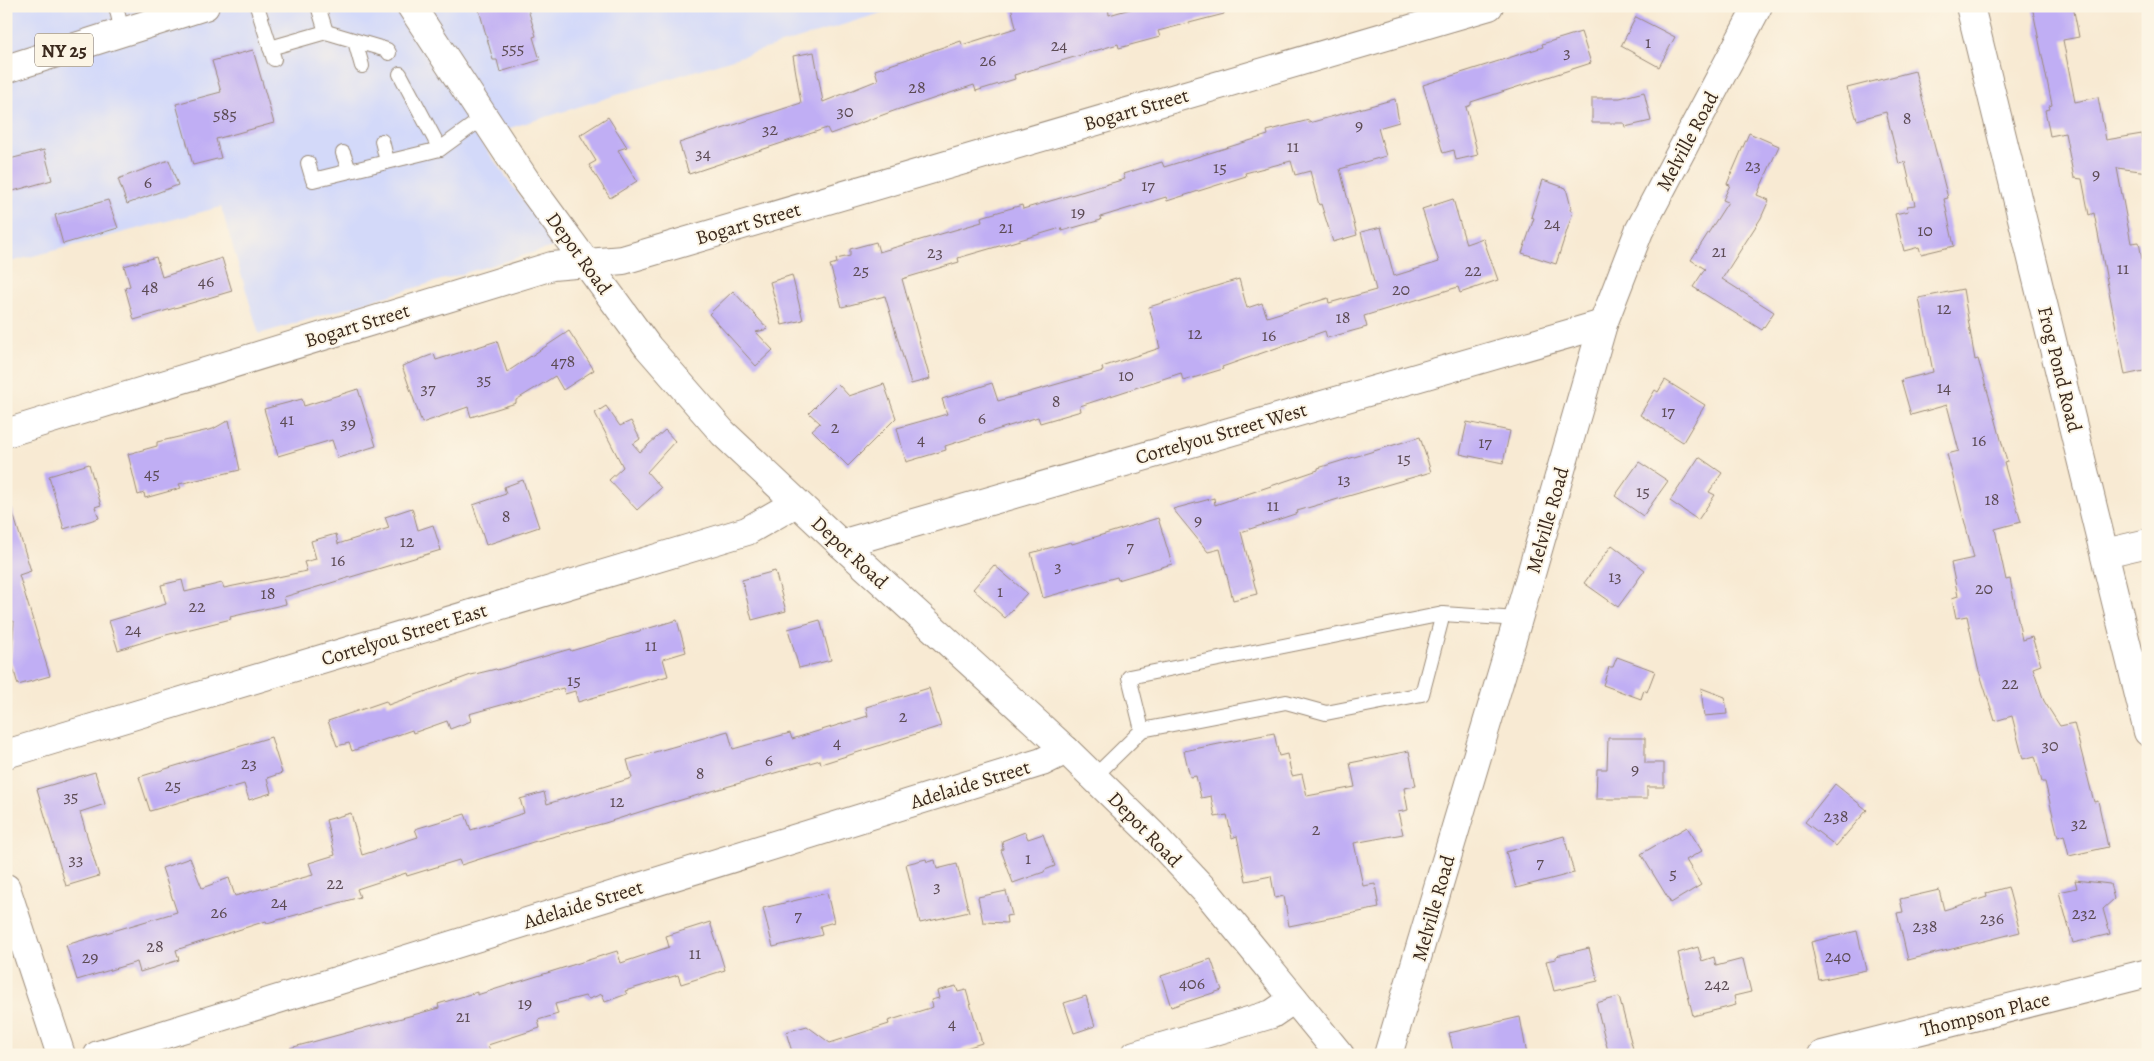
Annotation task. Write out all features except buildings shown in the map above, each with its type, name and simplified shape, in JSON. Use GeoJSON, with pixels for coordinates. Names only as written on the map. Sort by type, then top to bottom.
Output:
{"type":"FeatureCollection","features":[{"type":"Feature","properties":{"kind":"street","name":"NY 25"},"geometry":{"type":"LineString","coordinates":[[6,69],[119,19],[205,6]]}},
{"type":"Feature","properties":{"kind":"street","name":"Depot Road"},"geometry":{"type":"LineString","coordinates":[[411,6],[526,181],[648,347],[723,434],[1066,750],[1152,834],[1209,895],[1340,1055]]}},
{"type":"Feature","properties":{"kind":"street","name":"Bogart Street"},"geometry":{"type":"LineString","coordinates":[[6,433],[552,266],[623,260],[1489,6]]}},
{"type":"Feature","properties":{"kind":"street","name":"Melville Road"},"geometry":{"type":"LineString","coordinates":[[1388,1055],[1518,620],[1603,324],[1639,231],[1758,6]]}},
{"type":"Feature","properties":{"kind":"street","name":"Frog Pond Road"},"geometry":{"type":"LineString","coordinates":[[1970,6],[2148,732]]}},
{"type":"Feature","properties":{"kind":"street","name":"Cortelyou Street West"},"geometry":{"type":"LineString","coordinates":[[841,544],[1603,324]]}},
{"type":"Feature","properties":{"kind":"street","name":"Cortelyou Street East"},"geometry":{"type":"LineString","coordinates":[[6,754],[747,531],[796,503]]}},
{"type":"Feature","properties":{"kind":"street"},"geometry":{"type":"LineString","coordinates":[[2105,553],[2148,543]]}},
{"type":"Feature","properties":{"kind":"street","name":"Adelaide Street"},"geometry":{"type":"LineString","coordinates":[[98,1055],[1023,768],[1042,762],[1066,750]]}},
{"type":"Feature","properties":{"kind":"street"},"geometry":{"type":"LineString","coordinates":[[6,888],[61,1055]]}},
{"type":"Feature","properties":{"kind":"street","name":"Thompson Place"},"geometry":{"type":"LineString","coordinates":[[1822,1055],[2148,973]]}},
{"type":"Feature","properties":{"kind":"street"},"geometry":{"type":"LineString","coordinates":[[1135,1055],[1272,1014],[1294,999]]}},
{"type":"Feature","properties":{"kind":"lane"},"geometry":{"type":"LineString","coordinates":[[256,6],[272,54],[308,42],[326,32],[387,50],[389,53]]}},
{"type":"Feature","properties":{"kind":"lane"},"geometry":{"type":"LineString","coordinates":[[318,6],[326,32]]}},
{"type":"Feature","properties":{"kind":"lane"},"geometry":{"type":"LineString","coordinates":[[355,41],[362,66]]}},
{"type":"Feature","properties":{"kind":"lane"},"geometry":{"type":"LineString","coordinates":[[400,74],[440,149]]}},
{"type":"Feature","properties":{"kind":"lane"},"geometry":{"type":"LineString","coordinates":[[308,163],[313,180],[440,149],[484,117]]}},
{"type":"Feature","properties":{"kind":"lane"},"geometry":{"type":"LineString","coordinates":[[382,141],[387,161]]}},
{"type":"Feature","properties":{"kind":"lane"},"geometry":{"type":"LineString","coordinates":[[343,153],[349,170]]}},
{"type":"Feature","properties":{"kind":"lane"},"geometry":{"type":"LineString","coordinates":[[1094,777],[1142,730],[1286,702],[1326,713],[1422,694],[1443,614]]}},
{"type":"Feature","properties":{"kind":"lane"},"geometry":{"type":"LineString","coordinates":[[1142,730],[1129,677],[1443,614],[1518,620]]}},
{"type":"Feature","properties":{"kind":"shaded area"},"geometry":{"type":"Polygon","coordinates":[[[6,6],[904,6],[478,138],[556,246],[259,334],[221,207],[6,263],[6,6]]]}}]}
